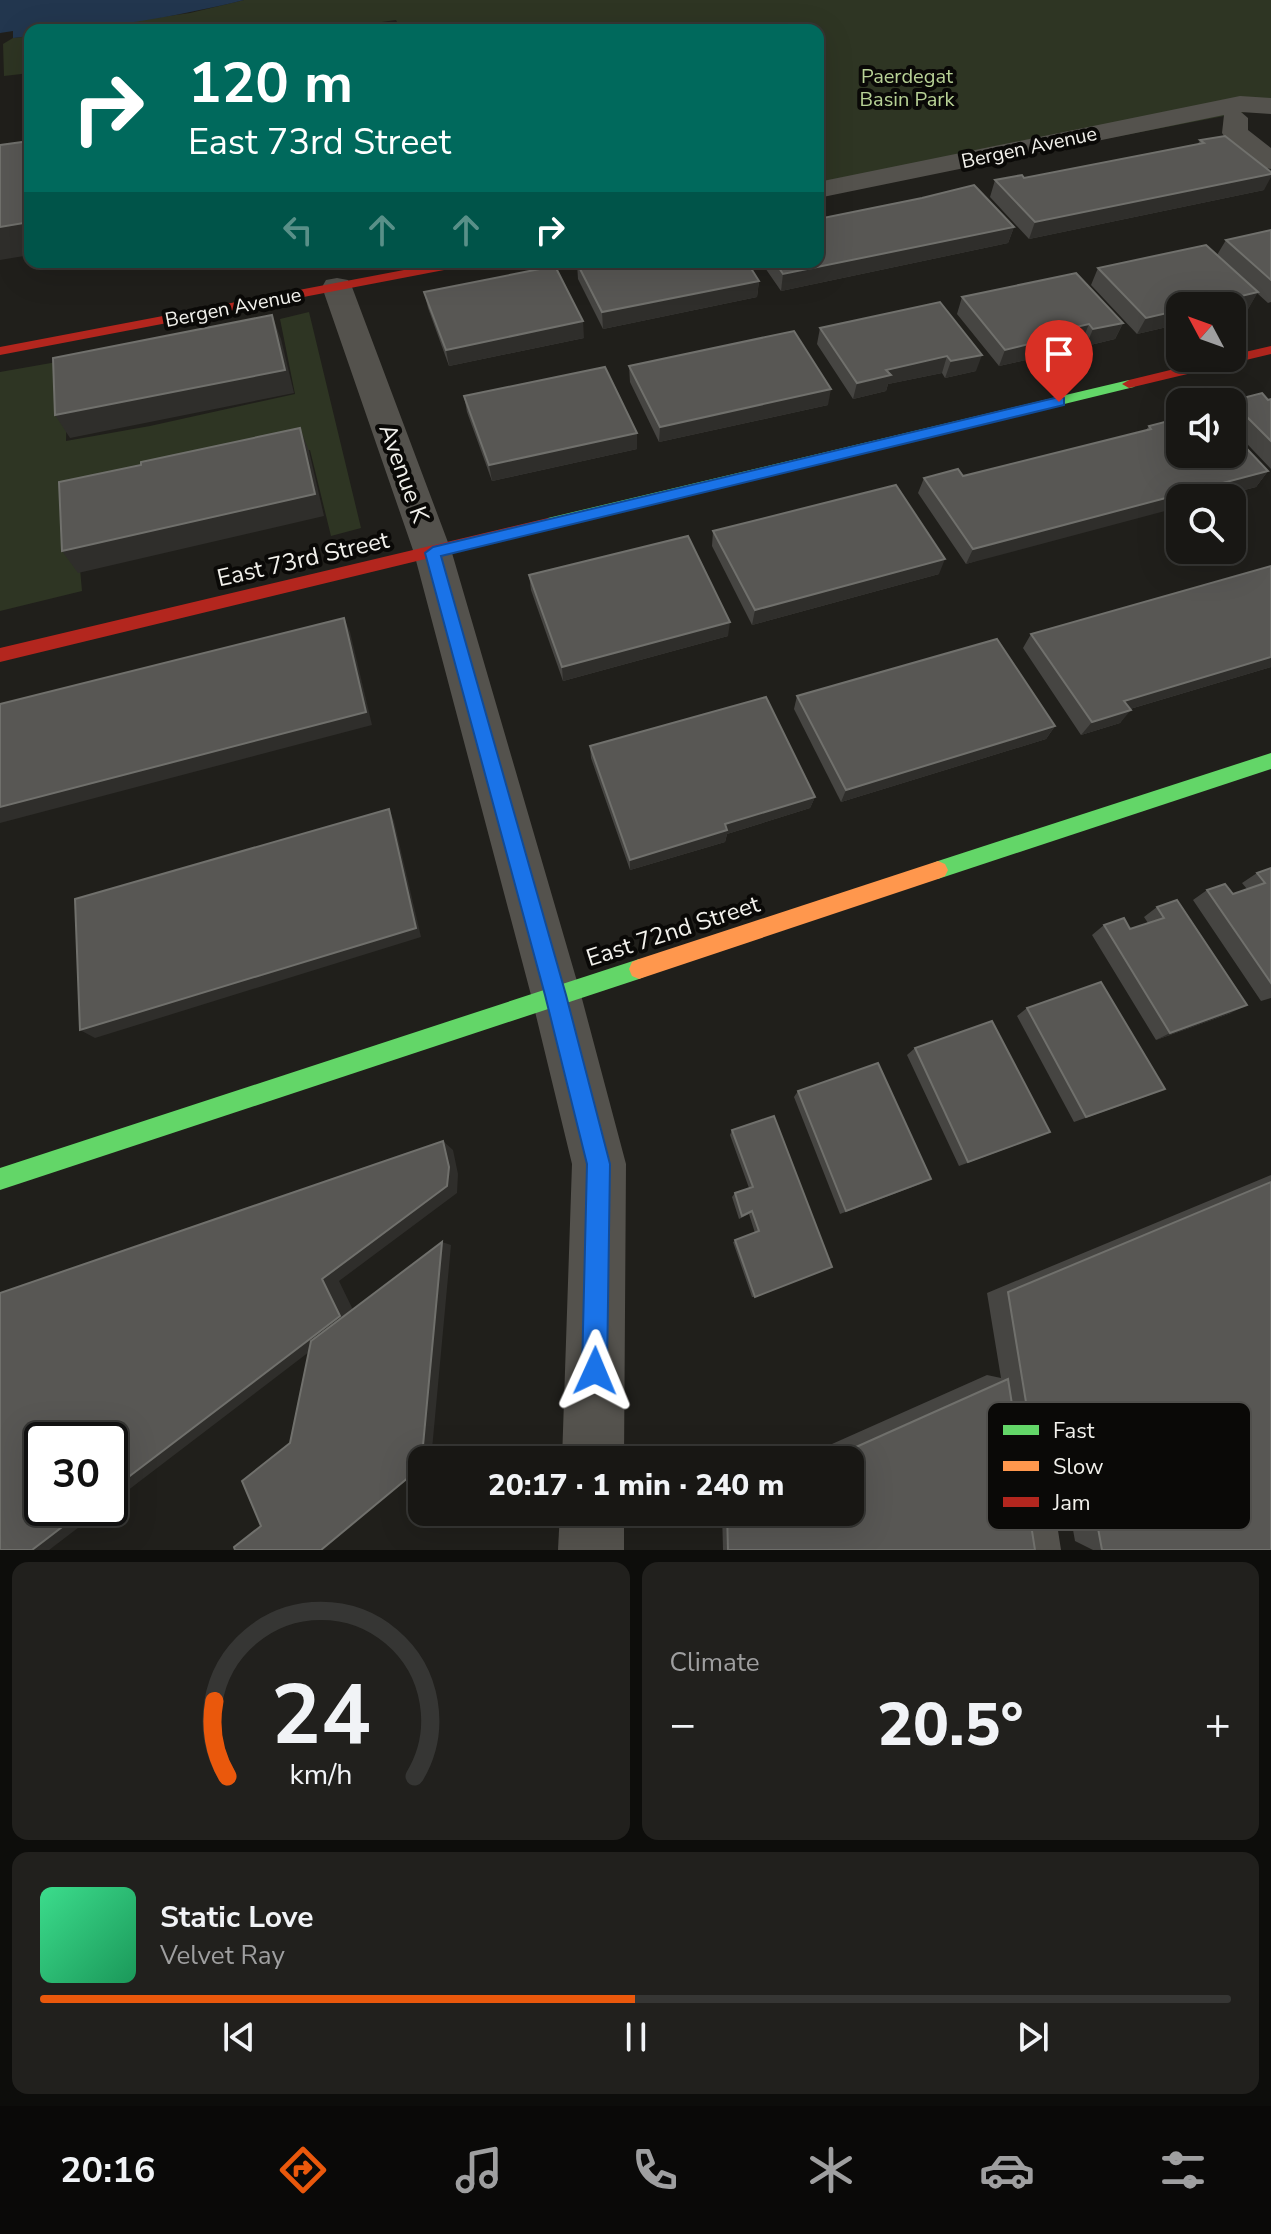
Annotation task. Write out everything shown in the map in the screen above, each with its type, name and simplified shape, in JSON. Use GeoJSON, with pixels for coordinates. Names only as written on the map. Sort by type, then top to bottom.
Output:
{"type":"FeatureCollection","features":[{"type":"Feature","properties":{"kind":"street","name":"Bergen Avenue"},"geometry":{"type":"LineString","coordinates":[[1232,110],[1251,89],[1271,85]]}},
{"type":"Feature","properties":{"kind":"street","name":"Bergen Avenue"},"geometry":{"type":"LineString","coordinates":[[824,189],[1232,110],[1271,106]]}},
{"type":"Feature","properties":{"kind":"street"},"geometry":{"type":"LineString","coordinates":[[1232,110],[1271,128]]}},
{"type":"Feature","properties":{"kind":"street"},"geometry":{"type":"LineString","coordinates":[[1232,110],[1235,133],[1271,161]]}},
{"type":"Feature","properties":{"kind":"street","name":"Bergen Avenue"},"geometry":{"type":"LineString","coordinates":[[0,351],[434,268]]}},
{"type":"Feature","properties":{"kind":"street","name":"Avenue K"},"geometry":{"type":"LineString","coordinates":[[337,287],[433,553],[556,995],[599,1164],[593,1446]]}},
{"type":"Feature","properties":{"kind":"street","name":"East 73rd Street"},"geometry":{"type":"LineString","coordinates":[[0,655],[1271,350]]}},
{"type":"Feature","properties":{"kind":"street","name":"East 72nd Street"},"geometry":{"type":"LineString","coordinates":[[0,1179],[1271,761]]}},
{"type":"Feature","properties":{"kind":"street"},"geometry":{"type":"LineString","coordinates":[[591,1550],[592,1526]]}},
{"type":"Feature","properties":{"kind":"lane"},"geometry":{"type":"LineString","coordinates":[[1039,1530],[1042,1550]]}},
{"type":"Feature","properties":{"kind":"green space","name":"Paerdegat Basin Park"},"geometry":{"type":"Polygon","coordinates":[[[244,0],[1271,0],[1271,107],[824,193],[824,24],[398,24],[396,20],[368,24],[113,24],[190,13],[244,0]]]}},
{"type":"Feature","properties":{"kind":"green space"},"geometry":{"type":"Polygon","coordinates":[[[24,37],[24,74],[4,76],[3,44],[24,37]]]}},
{"type":"Feature","properties":{"kind":"green space"},"geometry":{"type":"Polygon","coordinates":[[[309,312],[361,528],[331,536],[310,450],[286,454],[74,503],[82,591],[0,611],[0,372],[68,360],[66,441],[150,426],[295,394],[280,319],[309,312]]]}},
{"type":"Feature","properties":{"kind":"water"},"geometry":{"type":"Polygon","coordinates":[[[0,0],[244,0],[115,24],[24,24],[24,37],[13,38],[13,31],[0,33],[0,0]]]}},
{"type":"Feature","properties":{"kind":"building"},"geometry":{"type":"Polygon","coordinates":[[[1225,136],[1271,174],[1035,222],[995,180],[1022,175],[1024,178],[1204,143],[1200,140],[1225,136]]]}},
{"type":"Feature","properties":{"kind":"building"},"geometry":{"type":"Polygon","coordinates":[[[24,142],[24,223],[0,227],[0,145],[24,142]]]}},
{"type":"Feature","properties":{"kind":"building"},"geometry":{"type":"Polygon","coordinates":[[[974,185],[1014,227],[824,266],[824,218],[974,185]]]}},
{"type":"Feature","properties":{"kind":"building"},"geometry":{"type":"Polygon","coordinates":[[[1271,230],[1271,280],[1226,240],[1271,230]]]}},
{"type":"Feature","properties":{"kind":"building"},"geometry":{"type":"Polygon","coordinates":[[[1206,245],[1258,292],[1246,295],[1246,292],[1166,292],[1166,313],[1146,318],[1098,268],[1206,245]]]}},
{"type":"Feature","properties":{"kind":"building"},"geometry":{"type":"Polygon","coordinates":[[[556,268],[583,321],[446,350],[424,292],[556,268]]]}},
{"type":"Feature","properties":{"kind":"building"},"geometry":{"type":"Polygon","coordinates":[[[580,268],[751,268],[759,281],[602,312],[580,268]]]}},
{"type":"Feature","properties":{"kind":"building"},"geometry":{"type":"Polygon","coordinates":[[[779,268],[812,268],[783,274],[779,268]]]}},
{"type":"Feature","properties":{"kind":"building"},"geometry":{"type":"Polygon","coordinates":[[[1076,273],[1123,323],[1093,329],[1089,324],[1032,337],[1037,342],[1005,350],[962,297],[1076,273]]]}},
{"type":"Feature","properties":{"kind":"building"},"geometry":{"type":"Polygon","coordinates":[[[940,302],[982,355],[951,361],[947,356],[886,370],[891,375],[857,383],[820,328],[940,302]]]}},
{"type":"Feature","properties":{"kind":"building"},"geometry":{"type":"Polygon","coordinates":[[[272,315],[285,370],[55,415],[53,358],[272,315]]]}},
{"type":"Feature","properties":{"kind":"building"},"geometry":{"type":"Polygon","coordinates":[[[794,331],[831,389],[660,427],[629,366],[794,331]]]}},
{"type":"Feature","properties":{"kind":"building"},"geometry":{"type":"Polygon","coordinates":[[[605,367],[637,433],[489,465],[464,396],[605,367]]]}},
{"type":"Feature","properties":{"kind":"building"},"geometry":{"type":"Polygon","coordinates":[[[1262,393],[1268,400],[1271,399],[1271,441],[1246,416],[1246,397],[1262,393]]]}},
{"type":"Feature","properties":{"kind":"building"},"geometry":{"type":"Polygon","coordinates":[[[1166,422],[1166,468],[1246,468],[1246,448],[1268,471],[1219,484],[1166,484],[1166,498],[973,549],[924,478],[958,469],[963,476],[1151,429],[1149,426],[1166,422]]]}},
{"type":"Feature","properties":{"kind":"building"},"geometry":{"type":"Polygon","coordinates":[[[300,428],[315,494],[62,551],[59,482],[300,428]]]}},
{"type":"Feature","properties":{"kind":"building"},"geometry":{"type":"Polygon","coordinates":[[[896,485],[945,559],[755,610],[713,531],[896,485]]]}},
{"type":"Feature","properties":{"kind":"building"},"geometry":{"type":"Polygon","coordinates":[[[688,536],[730,622],[562,667],[529,575],[688,536]]]}},
{"type":"Feature","properties":{"kind":"building"},"geometry":{"type":"Polygon","coordinates":[[[1271,566],[1271,657],[1124,701],[1131,710],[1092,722],[1031,634],[1271,566]]]}},
{"type":"Feature","properties":{"kind":"building"},"geometry":{"type":"Polygon","coordinates":[[[344,618],[366,712],[0,807],[0,704],[344,618]]]}},
{"type":"Feature","properties":{"kind":"building"},"geometry":{"type":"Polygon","coordinates":[[[997,639],[1055,726],[846,790],[797,696],[997,639]]]}},
{"type":"Feature","properties":{"kind":"building"},"geometry":{"type":"Polygon","coordinates":[[[766,697],[815,797],[725,824],[727,830],[630,860],[590,746],[766,697]]]}},
{"type":"Feature","properties":{"kind":"building"},"geometry":{"type":"Polygon","coordinates":[[[389,809],[416,928],[80,1030],[75,899],[389,809]]]}},
{"type":"Feature","properties":{"kind":"building"},"geometry":{"type":"Polygon","coordinates":[[[1271,868],[1271,983],[1207,890],[1225,884],[1233,894],[1265,883],[1257,873],[1271,868]]]}},
{"type":"Feature","properties":{"kind":"building"},"geometry":{"type":"Polygon","coordinates":[[[1177,900],[1247,1005],[1170,1033],[1104,925],[1124,918],[1130,929],[1164,918],[1157,907],[1177,900]]]}},
{"type":"Feature","properties":{"kind":"building"},"geometry":{"type":"Polygon","coordinates":[[[1101,982],[1165,1089],[1086,1117],[1027,1008],[1101,982]]]}},
{"type":"Feature","properties":{"kind":"building"},"geometry":{"type":"Polygon","coordinates":[[[992,1021],[1050,1132],[968,1162],[915,1048],[992,1021]]]}},
{"type":"Feature","properties":{"kind":"building"},"geometry":{"type":"Polygon","coordinates":[[[878,1063],[931,1179],[846,1211],[798,1091],[878,1063]]]}},
{"type":"Feature","properties":{"kind":"building"},"geometry":{"type":"Polygon","coordinates":[[[774,1116],[832,1267],[755,1297],[735,1240],[759,1231],[752,1211],[742,1216],[735,1193],[753,1187],[732,1130],[774,1116]]]}},
{"type":"Feature","properties":{"kind":"building"},"geometry":{"type":"Polygon","coordinates":[[[443,1141],[449,1167],[447,1186],[322,1279],[340,1316],[128,1477],[128,1422],[24,1422],[24,1526],[63,1526],[32,1550],[0,1550],[0,1293],[443,1141]]]}},
{"type":"Feature","properties":{"kind":"building"},"geometry":{"type":"Polygon","coordinates":[[[1271,1182],[1271,1550],[1102,1550],[1098,1530],[1251,1530],[1251,1402],[1026,1402],[1008,1292],[1271,1182]]]}},
{"type":"Feature","properties":{"kind":"building"},"geometry":{"type":"Polygon","coordinates":[[[442,1242],[423,1446],[408,1446],[408,1478],[321,1550],[235,1550],[234,1547],[261,1526],[242,1481],[290,1443],[311,1341],[442,1242]]]}},
{"type":"Feature","properties":{"kind":"building"},"geometry":{"type":"Polygon","coordinates":[[[1008,1379],[1012,1402],[987,1402],[987,1530],[1032,1530],[1035,1550],[728,1550],[727,1526],[864,1526],[864,1446],[858,1446],[1008,1379]]]}},
{"type":"Feature","properties":{"kind":"traffic: fast"},"geometry":{"type":"LineString","coordinates":[[548,524],[1129,384]]}},
{"type":"Feature","properties":{"kind":"traffic: fast"},"geometry":{"type":"LineString","coordinates":[[938,870],[1271,761]]}},
{"type":"Feature","properties":{"kind":"traffic: fast"},"geometry":{"type":"LineString","coordinates":[[0,1179],[639,969]]}},
{"type":"Feature","properties":{"kind":"traffic: slow"},"geometry":{"type":"LineString","coordinates":[[639,969],[938,870]]}},
{"type":"Feature","properties":{"kind":"traffic: jam"},"geometry":{"type":"LineString","coordinates":[[0,351],[434,268]]}},
{"type":"Feature","properties":{"kind":"traffic: jam"},"geometry":{"type":"LineString","coordinates":[[1129,384],[1271,350]]}},
{"type":"Feature","properties":{"kind":"traffic: jam"},"geometry":{"type":"LineString","coordinates":[[0,655],[548,524]]}},
{"type":"Feature","properties":{"kind":"route"},"geometry":{"type":"LineString","coordinates":[[595,1371],[599,1164],[556,995],[433,553],[1059,402]]}}]}
